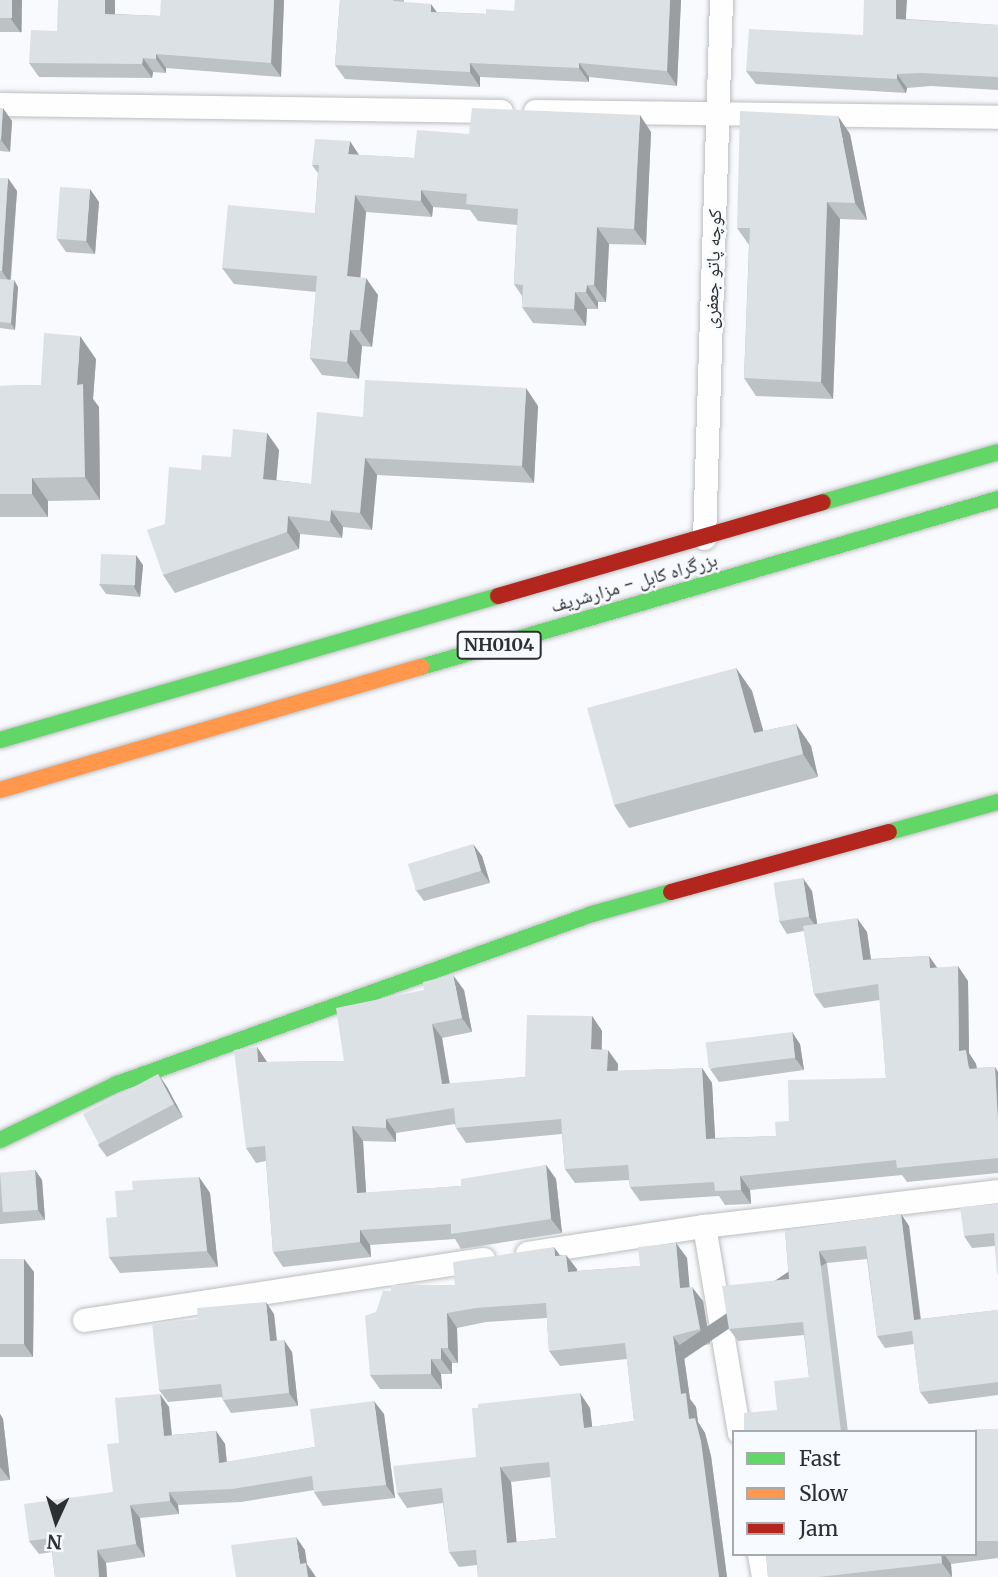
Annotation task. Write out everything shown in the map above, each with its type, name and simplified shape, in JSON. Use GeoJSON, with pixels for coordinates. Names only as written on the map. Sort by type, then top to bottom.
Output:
{"type":"FeatureCollection","features":[{"type":"Feature","properties":{"kind":"main road","name":"بزرگراه کابل - مزارشریف"},"geometry":{"type":"LineString","coordinates":[[0,740],[998,452]]}},
{"type":"Feature","properties":{"kind":"main road","name":"بزرگراه کابل - مزارشریف"},"geometry":{"type":"LineString","coordinates":[[0,790],[998,499]]}},
{"type":"Feature","properties":{"kind":"main road"},"geometry":{"type":"LineString","coordinates":[[0,1140],[117,1084],[592,914],[998,802]]}},
{"type":"Feature","properties":{"kind":"street","name":"کوچه پاتو جعفری"},"geometry":{"type":"LineString","coordinates":[[704,538],[721,0]]}},
{"type":"Feature","properties":{"kind":"street"},"geometry":{"type":"LineString","coordinates":[[0,104],[998,117]]}},
{"type":"Feature","properties":{"kind":"street"},"geometry":{"type":"LineString","coordinates":[[84,1320],[704,1226],[998,1191]]}},
{"type":"Feature","properties":{"kind":"street"},"geometry":{"type":"LineString","coordinates":[[704,1226],[739,1430]]}},
{"type":"Feature","properties":{"kind":"street"},"geometry":{"type":"LineString","coordinates":[[759,1556],[763,1577]]}},
{"type":"Feature","properties":{"kind":"building"},"geometry":{"type":"Polygon","coordinates":[[[0,0],[12,0],[12,18],[0,18],[0,0]]]}},
{"type":"Feature","properties":{"kind":"building"},"geometry":{"type":"Polygon","coordinates":[[[58,0],[105,0],[105,14],[160,16],[161,0],[274,0],[271,63],[156,54],[156,59],[143,58],[142,64],[29,63],[31,30],[57,31],[58,0]]]}},
{"type":"Feature","properties":{"kind":"building"},"geometry":{"type":"Polygon","coordinates":[[[340,0],[393,0],[431,4],[431,12],[486,14],[486,9],[514,11],[515,0],[670,0],[667,71],[579,63],[579,68],[470,63],[470,72],[335,65],[340,0]]]}},
{"type":"Feature","properties":{"kind":"building"},"geometry":{"type":"Polygon","coordinates":[[[864,0],[896,0],[896,19],[998,25],[998,77],[921,73],[897,74],[897,79],[746,71],[749,29],[863,35],[864,0]]]}},
{"type":"Feature","properties":{"kind":"building"},"geometry":{"type":"Polygon","coordinates":[[[0,108],[3,108],[1,140],[0,139],[0,108]]]}},
{"type":"Feature","properties":{"kind":"building"},"geometry":{"type":"Polygon","coordinates":[[[472,108],[640,115],[634,229],[597,227],[594,285],[587,285],[586,292],[575,292],[574,309],[522,307],[523,285],[514,284],[518,209],[466,204],[467,194],[421,190],[421,201],[355,195],[347,276],[366,278],[360,330],[350,330],[347,362],[310,358],[317,276],[222,268],[228,205],[315,213],[319,165],[312,165],[315,139],[350,141],[348,154],[414,158],[417,130],[469,134],[472,108]]]}},
{"type":"Feature","properties":{"kind":"building"},"geometry":{"type":"Polygon","coordinates":[[[740,111],[838,116],[855,203],[827,202],[821,382],[744,378],[750,228],[737,228],[740,111]]]}},
{"type":"Feature","properties":{"kind":"building"},"geometry":{"type":"Polygon","coordinates":[[[0,178],[8,178],[2,271],[0,271],[0,178]]]}},
{"type":"Feature","properties":{"kind":"building"},"geometry":{"type":"Polygon","coordinates":[[[60,187],[90,189],[86,241],[56,239],[60,187]]]}},
{"type":"Feature","properties":{"kind":"building"},"geometry":{"type":"Polygon","coordinates":[[[0,279],[14,280],[11,323],[0,322],[0,279]]]}},
{"type":"Feature","properties":{"kind":"building"},"geometry":{"type":"Polygon","coordinates":[[[44,333],[80,336],[77,385],[83,384],[85,477],[32,478],[32,494],[0,494],[0,386],[41,385],[44,333]]]}},
{"type":"Feature","properties":{"kind":"building"},"geometry":{"type":"Polygon","coordinates":[[[365,380],[526,388],[522,466],[365,458],[360,513],[331,510],[330,521],[288,516],[287,532],[163,575],[147,530],[165,524],[169,467],[201,470],[202,455],[231,457],[233,429],[267,433],[263,479],[311,484],[317,412],[363,417],[365,380]]]}},
{"type":"Feature","properties":{"kind":"building"},"geometry":{"type":"Polygon","coordinates":[[[101,554],[136,555],[135,585],[100,584],[101,554]]]}},
{"type":"Feature","properties":{"kind":"building"},"geometry":{"type":"Polygon","coordinates":[[[736,668],[754,733],[796,724],[803,754],[614,805],[587,708],[736,668]]]}},
{"type":"Feature","properties":{"kind":"building"},"geometry":{"type":"Polygon","coordinates":[[[473,844],[481,871],[416,891],[408,864],[473,844]]]}},
{"type":"Feature","properties":{"kind":"building"},"geometry":{"type":"Polygon","coordinates":[[[803,878],[809,917],[779,921],[773,883],[803,878]]]}},
{"type":"Feature","properties":{"kind":"building"},"geometry":{"type":"Polygon","coordinates":[[[857,918],[863,960],[929,956],[930,968],[958,966],[959,1051],[966,1050],[969,1069],[995,1067],[998,1158],[897,1168],[896,1160],[740,1176],[741,1190],[715,1191],[714,1182],[630,1187],[628,1165],[565,1169],[561,1119],[456,1128],[454,1108],[386,1119],[386,1128],[352,1126],[357,1193],[461,1186],[461,1179],[546,1165],[551,1219],[451,1234],[451,1224],[360,1230],[360,1242],[273,1252],[265,1146],[246,1148],[234,1050],[257,1047],[258,1062],[344,1061],[336,1008],[424,990],[423,982],[453,975],[462,1018],[432,1024],[442,1084],[525,1077],[527,1015],[592,1016],[591,1049],[608,1050],[607,1071],[702,1068],[706,1139],[776,1136],[775,1122],[789,1121],[788,1080],[886,1078],[878,984],[814,994],[803,926],[857,918]]]}},
{"type":"Feature","properties":{"kind":"building"},"geometry":{"type":"Polygon","coordinates":[[[792,1032],[795,1058],[709,1068],[706,1043],[792,1032]]]}},
{"type":"Feature","properties":{"kind":"building"},"geometry":{"type":"Polygon","coordinates":[[[158,1074],[174,1104],[99,1144],[83,1114],[158,1074]]]}},
{"type":"Feature","properties":{"kind":"building"},"geometry":{"type":"Polygon","coordinates":[[[35,1170],[38,1210],[3,1212],[0,1172],[35,1170]]]}},
{"type":"Feature","properties":{"kind":"building"},"geometry":{"type":"Polygon","coordinates":[[[199,1177],[207,1251],[109,1257],[106,1218],[117,1217],[115,1191],[133,1190],[132,1181],[199,1177]]]}},
{"type":"Feature","properties":{"kind":"building"},"geometry":{"type":"Polygon","coordinates":[[[998,1204],[997,1274],[994,1233],[964,1236],[960,1207],[998,1204]]]}},
{"type":"Feature","properties":{"kind":"building"},"geometry":{"type":"Polygon","coordinates":[[[901,1214],[914,1320],[998,1310],[998,1382],[920,1392],[912,1331],[877,1336],[866,1246],[819,1251],[841,1430],[744,1430],[744,1413],[777,1410],[774,1381],[809,1377],[803,1322],[729,1329],[722,1286],[789,1279],[785,1230],[901,1214]]]}},
{"type":"Feature","properties":{"kind":"building"},"geometry":{"type":"Polygon","coordinates":[[[676,1243],[680,1288],[692,1287],[700,1329],[673,1336],[681,1394],[686,1393],[689,1419],[695,1418],[701,1441],[719,1577],[478,1577],[476,1550],[449,1552],[442,1488],[397,1493],[393,1466],[476,1457],[472,1408],[478,1408],[478,1404],[580,1393],[584,1428],[634,1421],[625,1343],[549,1351],[546,1303],[476,1308],[447,1313],[448,1348],[441,1348],[441,1359],[431,1359],[431,1374],[370,1375],[365,1316],[376,1312],[383,1291],[391,1291],[391,1285],[455,1285],[453,1262],[554,1247],[555,1256],[566,1255],[568,1272],[640,1266],[638,1247],[676,1243]],[[549,1462],[500,1467],[507,1543],[556,1538],[549,1462]]]}},
{"type":"Feature","properties":{"kind":"building"},"geometry":{"type":"Polygon","coordinates":[[[0,1259],[24,1259],[24,1344],[0,1344],[0,1259]]]}},
{"type":"Feature","properties":{"kind":"building"},"geometry":{"type":"Polygon","coordinates":[[[266,1302],[270,1341],[284,1340],[289,1393],[223,1400],[221,1384],[159,1390],[152,1323],[198,1319],[197,1308],[266,1302]]]}},
{"type":"Feature","properties":{"kind":"building"},"geometry":{"type":"Polygon","coordinates":[[[160,1394],[164,1436],[216,1431],[219,1463],[315,1447],[310,1409],[374,1401],[386,1485],[314,1492],[312,1476],[232,1489],[169,1492],[170,1501],[130,1505],[136,1544],[97,1550],[99,1577],[55,1577],[51,1538],[29,1541],[24,1504],[113,1492],[107,1444],[119,1443],[115,1398],[160,1394]]]}},
{"type":"Feature","properties":{"kind":"building"},"geometry":{"type":"Polygon","coordinates":[[[975,1429],[998,1429],[998,1541],[977,1541],[975,1429]]]}},
{"type":"Feature","properties":{"kind":"building"},"geometry":{"type":"Polygon","coordinates":[[[296,1537],[300,1564],[306,1563],[308,1577],[236,1577],[231,1545],[296,1537]]]}},
{"type":"Feature","properties":{"kind":"building"},"geometry":{"type":"Polygon","coordinates":[[[766,1556],[941,1556],[942,1563],[819,1577],[768,1577],[766,1556]]]}},
{"type":"Feature","properties":{"kind":"traffic: fast"},"geometry":{"type":"LineString","coordinates":[[823,502],[998,452]]}},
{"type":"Feature","properties":{"kind":"traffic: fast"},"geometry":{"type":"LineString","coordinates":[[421,667],[998,499]]}},
{"type":"Feature","properties":{"kind":"traffic: fast"},"geometry":{"type":"LineString","coordinates":[[0,740],[498,596]]}},
{"type":"Feature","properties":{"kind":"traffic: fast"},"geometry":{"type":"LineString","coordinates":[[889,832],[998,802]]}},
{"type":"Feature","properties":{"kind":"traffic: fast"},"geometry":{"type":"LineString","coordinates":[[0,1140],[117,1084],[592,914],[671,892]]}},
{"type":"Feature","properties":{"kind":"traffic: slow"},"geometry":{"type":"LineString","coordinates":[[0,790],[421,667]]}},
{"type":"Feature","properties":{"kind":"traffic: jam"},"geometry":{"type":"LineString","coordinates":[[498,596],[823,502]]}},
{"type":"Feature","properties":{"kind":"traffic: jam"},"geometry":{"type":"LineString","coordinates":[[671,892],[889,832]]}}]}
